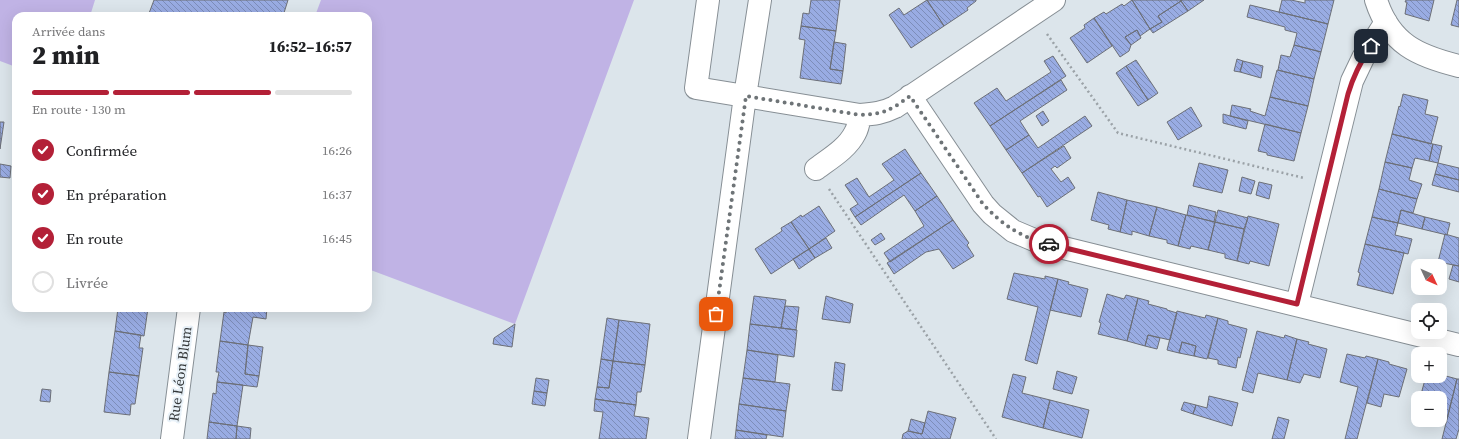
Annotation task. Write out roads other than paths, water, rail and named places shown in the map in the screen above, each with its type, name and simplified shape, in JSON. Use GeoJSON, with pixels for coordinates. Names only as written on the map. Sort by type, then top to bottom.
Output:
{"type":"FeatureCollection","features":[{"type":"Feature","properties":{"kind":"street"},"geometry":{"type":"LineString","coordinates":[[708,0],[696,88],[860,115],[885,112],[1054,0]]}},
{"type":"Feature","properties":{"kind":"street"},"geometry":{"type":"LineString","coordinates":[[699,439],[760,0]]}},
{"type":"Feature","properties":{"kind":"street"},"geometry":{"type":"LineString","coordinates":[[1376,0],[1379,10],[1386,22],[1394,33],[1412,50],[1437,60],[1459,66]]}},
{"type":"Feature","properties":{"kind":"street"},"geometry":{"type":"LineString","coordinates":[[1297,304],[1325,184],[1352,81],[1363,58],[1386,22]]}},
{"type":"Feature","properties":{"kind":"street"},"geometry":{"type":"LineString","coordinates":[[910,96],[983,204],[992,214],[1013,231],[1039,242],[1297,304],[1459,345]]}},
{"type":"Feature","properties":{"kind":"street"},"geometry":{"type":"LineString","coordinates":[[816,169],[850,141],[856,132],[860,115]]}},
{"type":"Feature","properties":{"kind":"street","name":"Rue Léon Blum"},"geometry":{"type":"LineString","coordinates":[[172,439],[188,312]]}}]}
